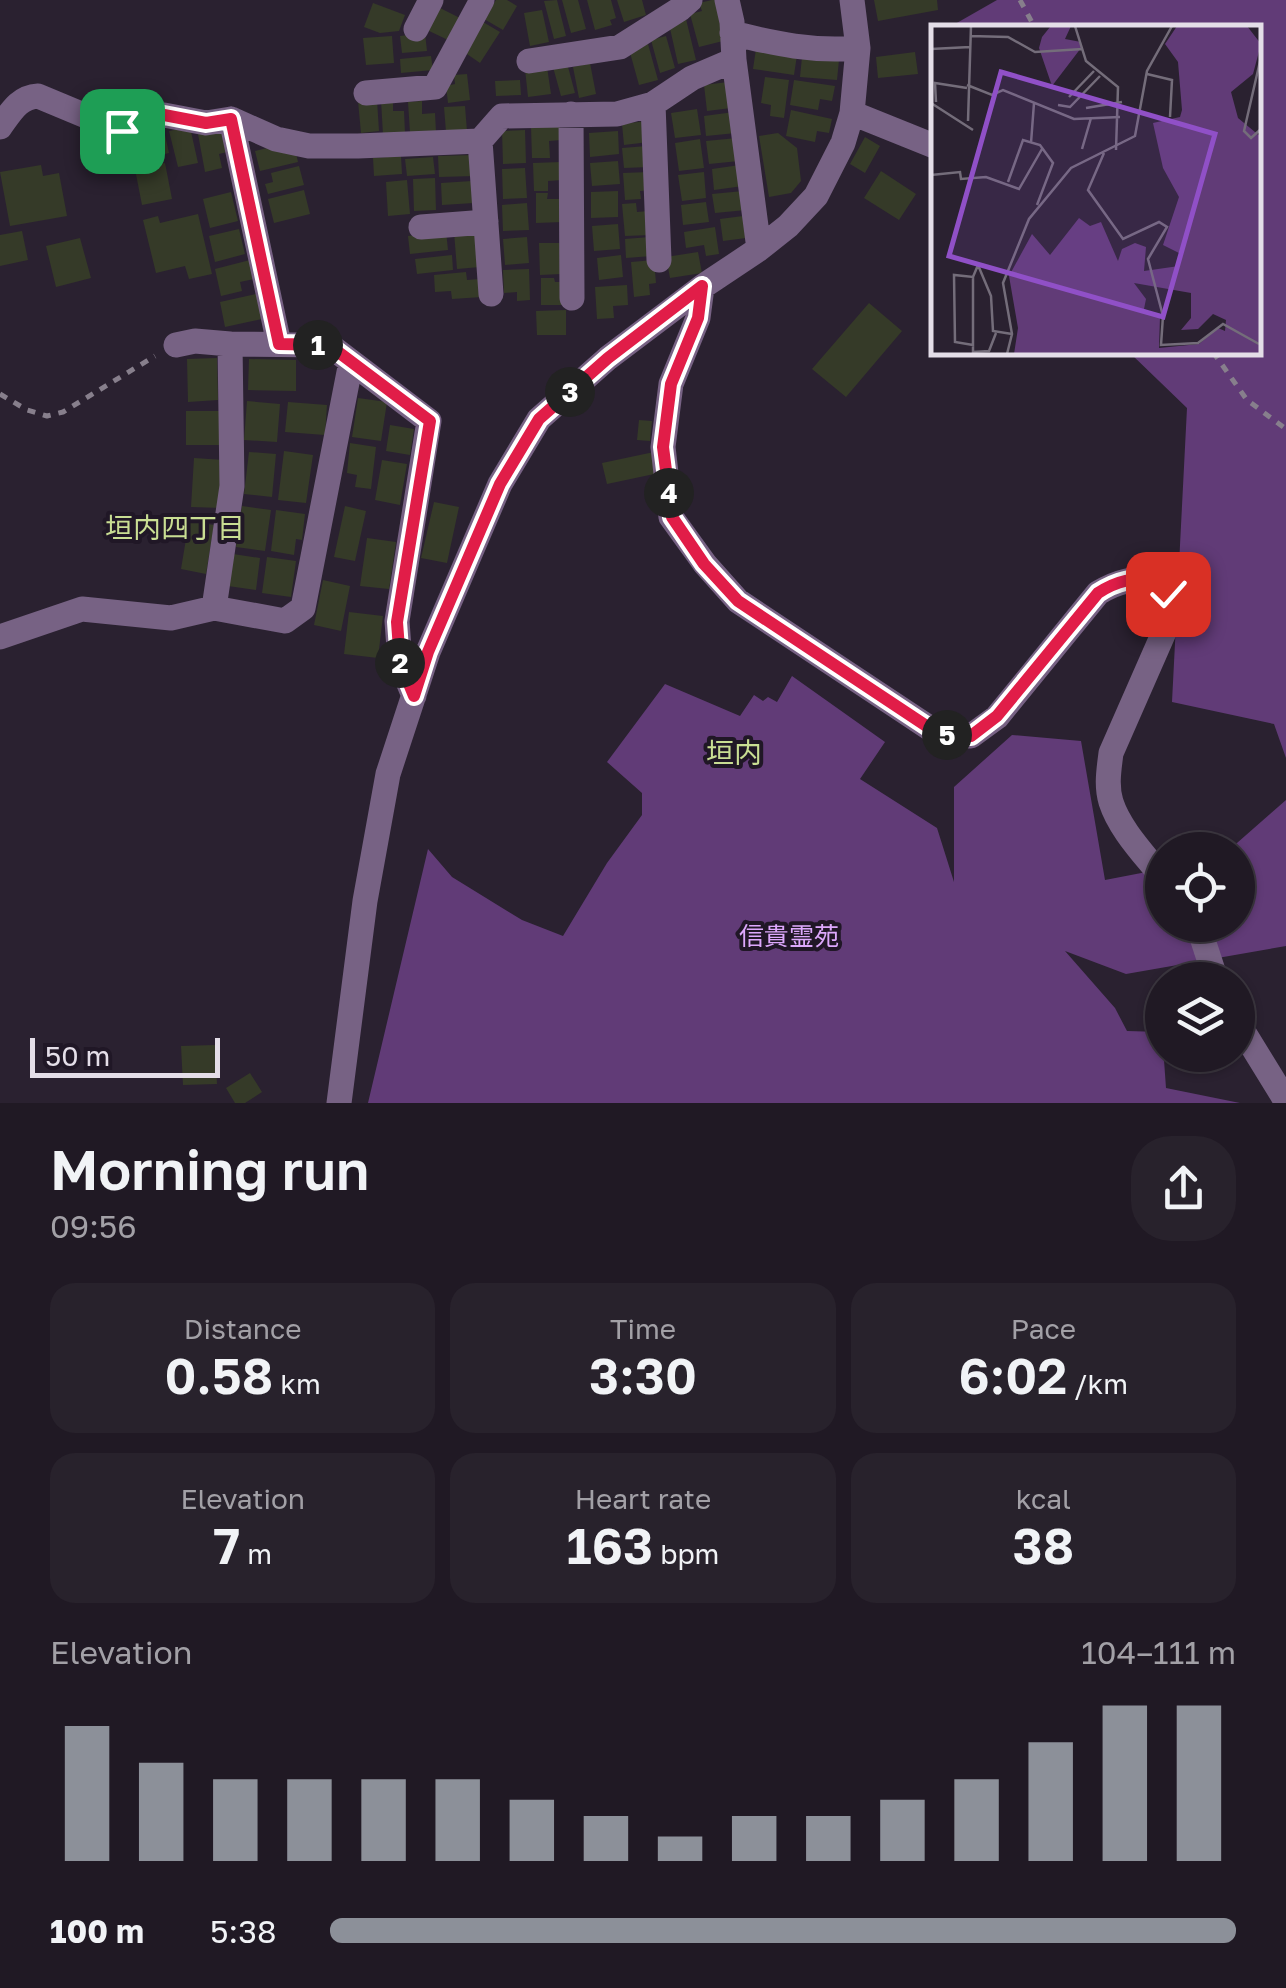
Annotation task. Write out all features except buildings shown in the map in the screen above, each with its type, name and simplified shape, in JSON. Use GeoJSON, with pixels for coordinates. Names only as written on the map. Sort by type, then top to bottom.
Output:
{"type":"FeatureCollection","features":[{"type":"Feature","properties":{"kind":"street"},"geometry":{"type":"LineString","coordinates":[[416,29],[431,0]]}},
{"type":"Feature","properties":{"kind":"street"},"geometry":{"type":"LineString","coordinates":[[366,94],[435,86],[482,0]]}},
{"type":"Feature","properties":{"kind":"street"},"geometry":{"type":"LineString","coordinates":[[529,61],[620,48],[690,0]]}},
{"type":"Feature","properties":{"kind":"street"},"geometry":{"type":"LineString","coordinates":[[727,0],[759,248]]}},
{"type":"Feature","properties":{"kind":"street"},"geometry":{"type":"LineString","coordinates":[[338,1103],[365,901],[388,774],[428,652],[500,484],[539,419],[608,358],[788,226],[816,196],[844,144],[852,113],[858,48],[852,0]]}},
{"type":"Feature","properties":{"kind":"street"},"geometry":{"type":"LineString","coordinates":[[732,33],[783,46],[858,48]]}},
{"type":"Feature","properties":{"kind":"street"},"geometry":{"type":"LineString","coordinates":[[490,294],[480,141],[502,116],[616,114],[653,104],[692,78],[734,60]]}},
{"type":"Feature","properties":{"kind":"street"},"geometry":{"type":"LineString","coordinates":[[0,127],[27,96],[38,96],[122,131],[164,115],[206,123],[231,119],[276,139],[309,146],[480,141]]}},
{"type":"Feature","properties":{"kind":"street"},"geometry":{"type":"LineString","coordinates":[[653,104],[659,260]]}},
{"type":"Feature","properties":{"kind":"street"},"geometry":{"type":"LineString","coordinates":[[852,113],[931,145]]}},
{"type":"Feature","properties":{"kind":"street"},"geometry":{"type":"LineString","coordinates":[[571,114],[572,298]]}},
{"type":"Feature","properties":{"kind":"street"},"geometry":{"type":"LineString","coordinates":[[231,119],[279,344]]}},
{"type":"Feature","properties":{"kind":"street"},"geometry":{"type":"LineString","coordinates":[[421,227],[486,222]]}},
{"type":"Feature","properties":{"kind":"street"},"geometry":{"type":"LineString","coordinates":[[702,286],[698,318],[671,384],[663,447],[672,517],[704,564],[738,601],[940,735],[971,736],[997,716],[1098,593],[1115,582],[1156,579],[1168,594],[1172,614],[1111,753],[1108,778],[1112,802],[1123,826],[1145,855]]}},
{"type":"Feature","properties":{"kind":"street"},"geometry":{"type":"LineString","coordinates":[[176,345],[195,341],[329,345],[430,421],[397,622],[400,662],[414,696]]}},
{"type":"Feature","properties":{"kind":"street"},"geometry":{"type":"LineString","coordinates":[[214,608],[232,486],[230,344]]}},
{"type":"Feature","properties":{"kind":"street"},"geometry":{"type":"LineString","coordinates":[[0,637],[82,608],[172,618],[214,608],[285,622],[303,608],[351,362]]}},
{"type":"Feature","properties":{"kind":"street"},"geometry":{"type":"LineString","coordinates":[[1255,1051],[1286,1101]]}},
{"type":"Feature","properties":{"kind":"path"},"geometry":{"type":"LineString","coordinates":[[1020,0],[1033,25]]}},
{"type":"Feature","properties":{"kind":"path"},"geometry":{"type":"LineString","coordinates":[[0,394],[27,410],[47,416],[63,412],[176,345]]}},
{"type":"Feature","properties":{"kind":"path"},"geometry":{"type":"LineString","coordinates":[[1215,355],[1248,400],[1286,430]]}},
{"type":"Feature","properties":{"kind":"green space"},"geometry":{"type":"Polygon","coordinates":[[[997,0],[1286,0],[1286,758],[1274,724],[1172,702],[1187,408],[1132,355],[1261,355],[1261,25],[953,25],[997,0]]]}},
{"type":"Feature","properties":{"kind":"green space","name":"信貴霊苑"},"geometry":{"type":"Polygon","coordinates":[[[792,676],[885,742],[860,779],[937,828],[954,882],[954,787],[1012,735],[1081,741],[1105,880],[1145,872],[1145,942],[1255,942],[1255,832],[1250,832],[1286,800],[1286,946],[1195,962],[1145,962],[1145,971],[1126,974],[1065,951],[1115,1008],[1127,1031],[1145,1032],[1145,1072],[1165,1072],[1166,1088],[1240,1103],[368,1103],[428,849],[452,877],[522,920],[563,936],[607,863],[642,815],[642,793],[607,762],[665,684],[740,716],[754,695],[763,701],[768,697],[777,702],[792,676]]]}},
{"type":"Feature","properties":{"kind":"district","name":"垣内四丁目"},"geometry":{"type":"Point","coordinates":[175,527]}},
{"type":"Feature","properties":{"kind":"district","name":"垣内"},"geometry":{"type":"Point","coordinates":[734,752]}},
{"type":"Feature","properties":{"kind":"route"},"geometry":{"type":"LineString","coordinates":[[122,131],[164,115],[206,123],[231,119],[279,344],[329,345],[430,421],[397,622],[400,662],[414,696],[428,652],[500,484],[539,419],[608,358],[702,286],[698,318],[671,384],[663,447],[672,517],[704,564],[738,601],[940,735],[971,736],[997,716],[1098,593],[1115,582],[1156,579],[1168,594]]}}]}
